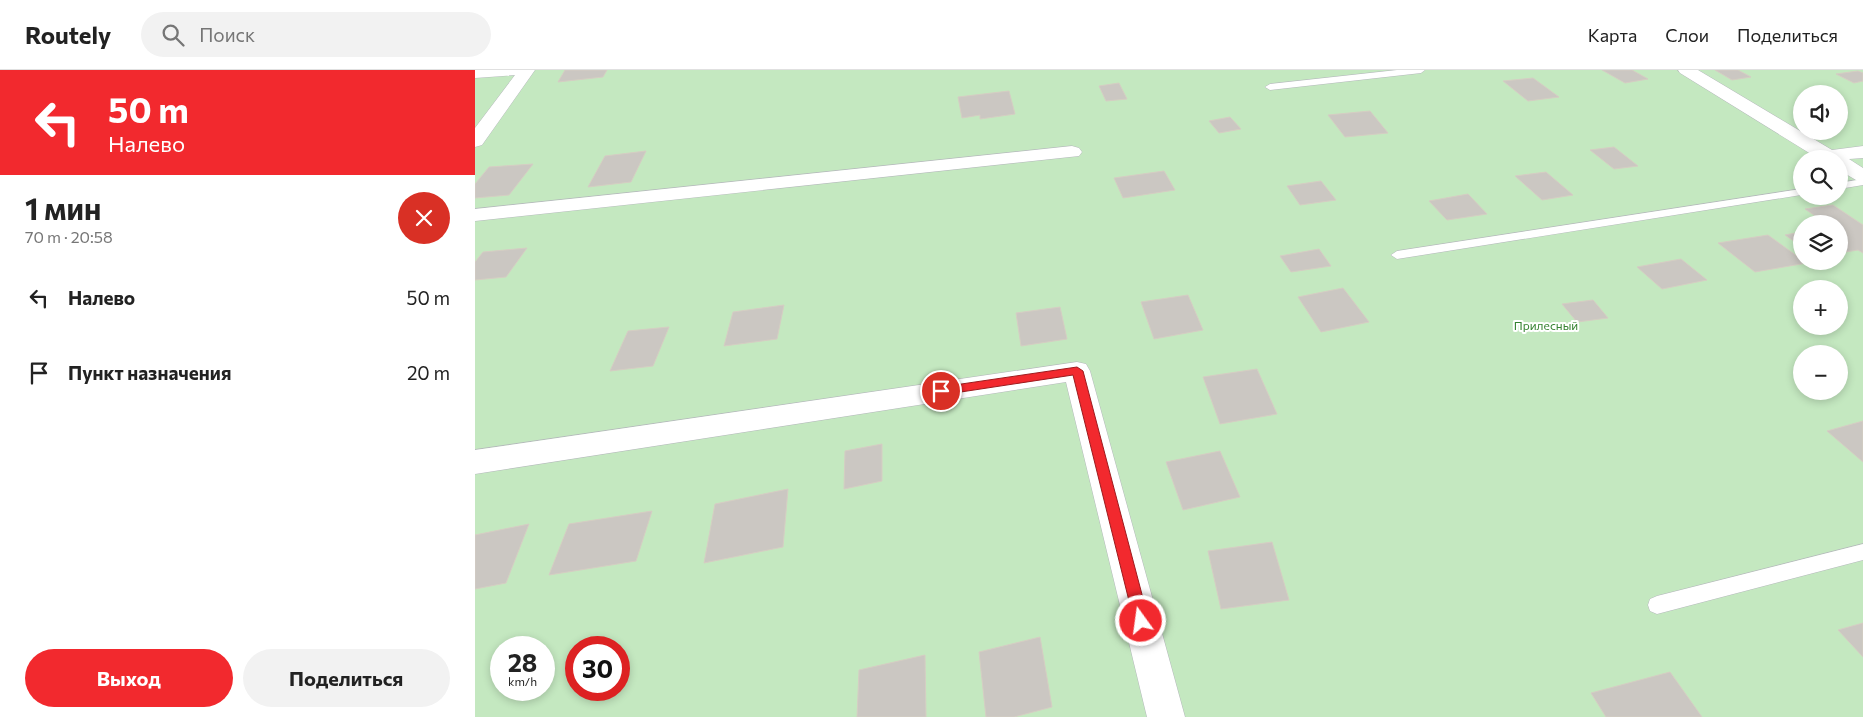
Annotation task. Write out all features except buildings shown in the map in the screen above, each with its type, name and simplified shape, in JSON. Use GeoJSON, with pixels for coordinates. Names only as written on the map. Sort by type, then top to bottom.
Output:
{"type":"FeatureCollection","features":[{"type":"Feature","properties":{"kind":"street"},"geometry":{"type":"LineString","coordinates":[[475,73],[515,70]]}},
{"type":"Feature","properties":{"kind":"street"},"geometry":{"type":"LineString","coordinates":[[475,141],[527,70]]}},
{"type":"Feature","properties":{"kind":"street"},"geometry":{"type":"LineString","coordinates":[[1686,70],[1819,150]]}},
{"type":"Feature","properties":{"kind":"street"},"geometry":{"type":"LineString","coordinates":[[475,215],[1072,152]]}},
{"type":"Feature","properties":{"kind":"street"},"geometry":{"type":"LineString","coordinates":[[1848,156],[1863,152]]}},
{"type":"Feature","properties":{"kind":"street"},"geometry":{"type":"LineString","coordinates":[[1848,167],[1863,176]]}},
{"type":"Feature","properties":{"kind":"street"},"geometry":{"type":"LineString","coordinates":[[475,462],[1077,371],[1166,717]]}},
{"type":"Feature","properties":{"kind":"lane"},"geometry":{"type":"LineString","coordinates":[[1270,87],[1421,70]]}},
{"type":"Feature","properties":{"kind":"lane"},"geometry":{"type":"LineString","coordinates":[[1848,184],[1863,182]]}},
{"type":"Feature","properties":{"kind":"lane"},"geometry":{"type":"LineString","coordinates":[[1397,255],[1793,193]]}},
{"type":"Feature","properties":{"kind":"lane"},"geometry":{"type":"LineString","coordinates":[[1657,605],[1863,552]]}},
{"type":"Feature","properties":{"kind":"green space","name":"Прилесный"},"geometry":{"type":"Polygon","coordinates":[[[475,70],[1863,70],[1863,717],[475,717],[475,70]]]}},
{"type":"Feature","properties":{"kind":"route"},"geometry":{"type":"LineString","coordinates":[[941,391],[1077,371],[1141,621]]}}]}
